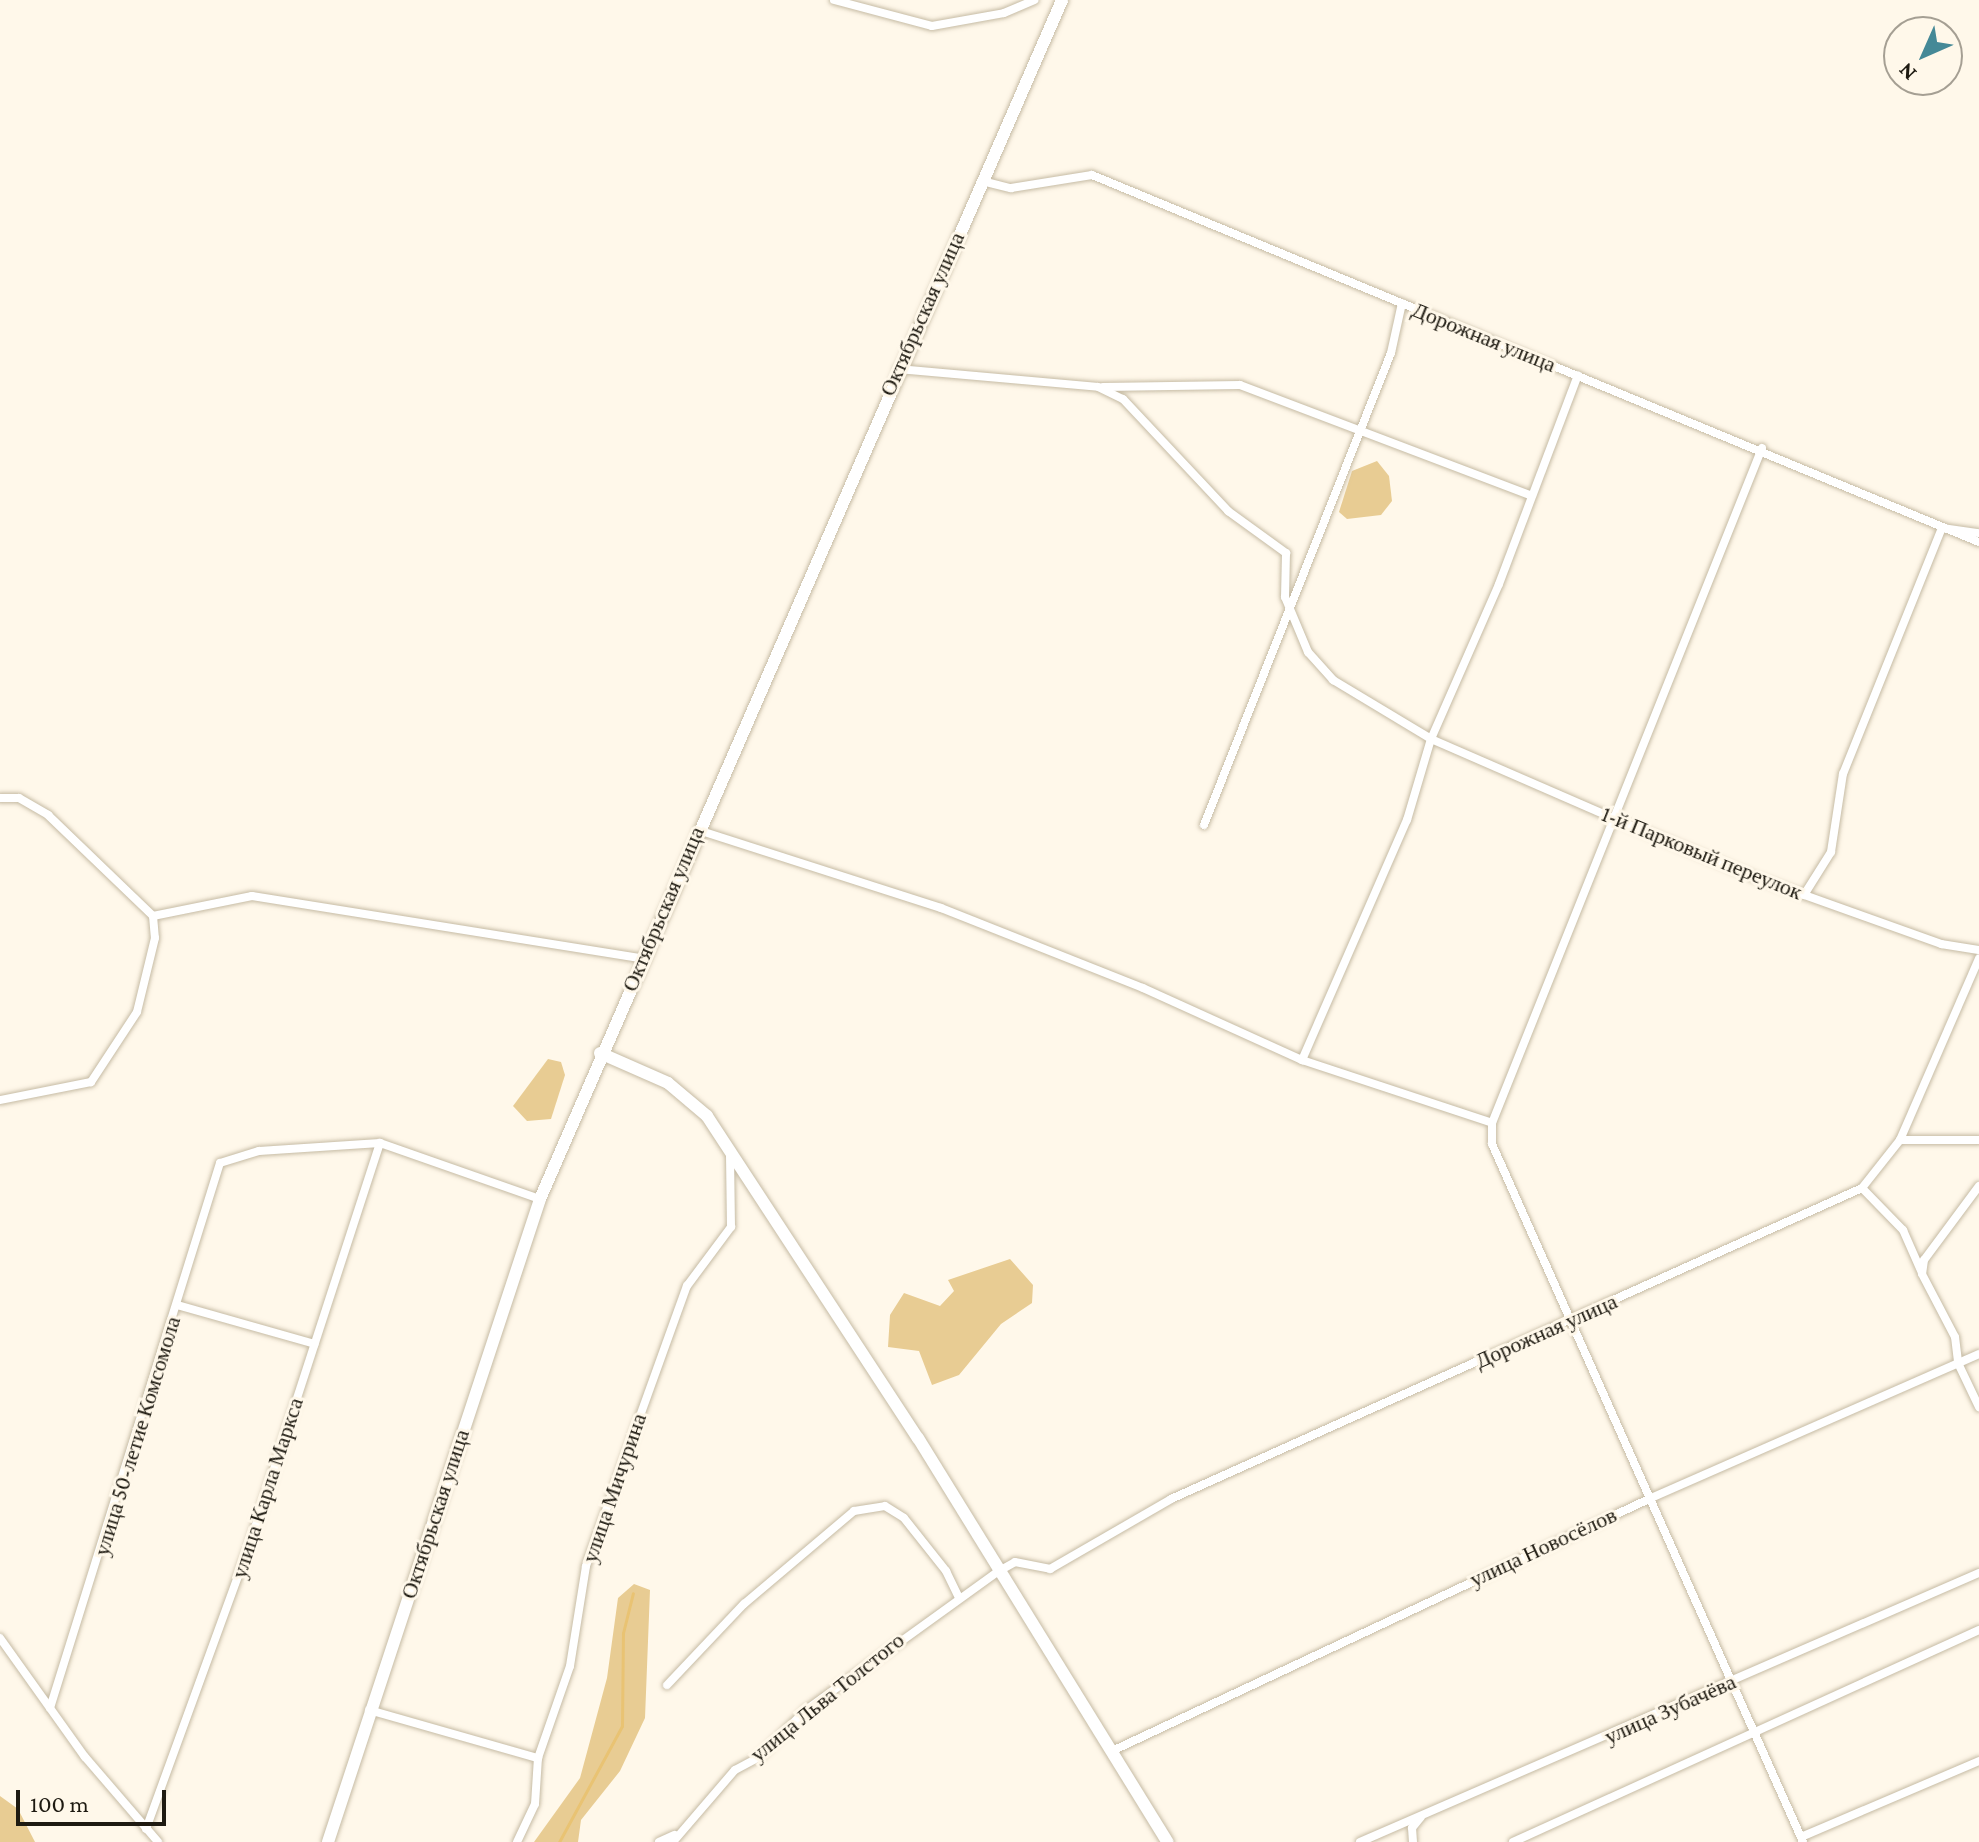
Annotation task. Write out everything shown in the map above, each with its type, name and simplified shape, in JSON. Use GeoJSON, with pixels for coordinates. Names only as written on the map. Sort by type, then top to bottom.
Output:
{"type":"FeatureCollection","features":[{"type":"Feature","properties":{"kind":"street"},"geometry":{"type":"LineString","coordinates":[[834,0],[932,26],[1004,13],[1034,0]]}},
{"type":"Feature","properties":{"kind":"street","name":"Октябрьская улица"},"geometry":{"type":"LineString","coordinates":[[328,1842],[540,1199],[600,1053],[897,369],[1062,0]]}},
{"type":"Feature","properties":{"kind":"street","name":"Дорожная улица"},"geometry":{"type":"LineString","coordinates":[[982,181],[1011,188],[1092,175],[1762,448],[1979,542]]}},
{"type":"Feature","properties":{"kind":"street"},"geometry":{"type":"LineString","coordinates":[[1204,825],[1288,606],[1391,353],[1402,303]]}},
{"type":"Feature","properties":{"kind":"street"},"geometry":{"type":"LineString","coordinates":[[897,369],[1098,387],[1240,385],[1532,496]]}},
{"type":"Feature","properties":{"kind":"street"},"geometry":{"type":"LineString","coordinates":[[1302,1060],[1407,820],[1431,739],[1532,496],[1578,375]]}},
{"type":"Feature","properties":{"kind":"street"},"geometry":{"type":"LineString","coordinates":[[1098,387],[1143,415],[1228,511],[1277,543],[1286,553],[1288,606]]}},
{"type":"Feature","properties":{"kind":"street"},"geometry":{"type":"LineString","coordinates":[[1762,448],[1492,1123],[1497,1161],[1802,1840],[1979,1761]]}},
{"type":"Feature","properties":{"kind":"street"},"geometry":{"type":"LineString","coordinates":[[1804,895],[1831,852],[1843,774],[1942,528],[1979,533]]}},
{"type":"Feature","properties":{"kind":"street","name":"1-й Парковый переулок"},"geometry":{"type":"LineString","coordinates":[[1288,606],[1308,652],[1333,680],[1431,739],[1615,819],[1804,895],[1941,944],[1979,950]]}},
{"type":"Feature","properties":{"kind":"street"},"geometry":{"type":"LineString","coordinates":[[0,798],[19,798],[48,815],[153,916],[150,976],[137,1012],[91,1082],[0,1100]]}},
{"type":"Feature","properties":{"kind":"street"},"geometry":{"type":"LineString","coordinates":[[697,830],[839,873],[885,895],[941,908],[1143,988],[1302,1060],[1492,1123]]}},
{"type":"Feature","properties":{"kind":"street"},"geometry":{"type":"LineString","coordinates":[[153,916],[252,896],[641,958]]}},
{"type":"Feature","properties":{"kind":"street","name":"Дорожная улица"},"geometry":{"type":"LineString","coordinates":[[999,1571],[1015,1562],[1050,1569],[1171,1499],[1862,1188],[1900,1140],[1979,958]]}},
{"type":"Feature","properties":{"kind":"street"},"geometry":{"type":"LineString","coordinates":[[600,1053],[686,1095],[729,1147],[1168,1842]]}},
{"type":"Feature","properties":{"kind":"street"},"geometry":{"type":"LineString","coordinates":[[1900,1140],[1979,1140]]}},
{"type":"Feature","properties":{"kind":"street"},"geometry":{"type":"LineString","coordinates":[[380,1143],[540,1199]]}},
{"type":"Feature","properties":{"kind":"street","name":"улица 50-летие Комсомола"},"geometry":{"type":"LineString","coordinates":[[50,1708],[220,1163],[259,1151],[380,1143]]}},
{"type":"Feature","properties":{"kind":"street","name":"улица Карла Маркса"},"geometry":{"type":"LineString","coordinates":[[146,1829],[315,1344],[380,1143]]}},
{"type":"Feature","properties":{"kind":"street","name":"улица Мичурина"},"geometry":{"type":"LineString","coordinates":[[517,1842],[535,1804],[538,1758],[570,1666],[586,1566],[687,1286],[731,1227],[729,1147]]}},
{"type":"Feature","properties":{"kind":"street"},"geometry":{"type":"LineString","coordinates":[[1922,1274],[1924,1260],[1979,1186]]}},
{"type":"Feature","properties":{"kind":"street"},"geometry":{"type":"LineString","coordinates":[[1862,1188],[1903,1230],[1955,1337],[1958,1363],[1979,1407]]}},
{"type":"Feature","properties":{"kind":"street"},"geometry":{"type":"LineString","coordinates":[[177,1305],[315,1344]]}},
{"type":"Feature","properties":{"kind":"street","name":"улица Новосёлов"},"geometry":{"type":"LineString","coordinates":[[1112,1751],[1651,1498],[1979,1354]]}},
{"type":"Feature","properties":{"kind":"street"},"geometry":{"type":"LineString","coordinates":[[667,1685],[744,1604],[854,1511],[885,1506],[904,1518],[946,1571],[958,1596]]}},
{"type":"Feature","properties":{"kind":"street","name":"улица Льва Толстого"},"geometry":{"type":"LineString","coordinates":[[673,1839],[735,1770],[958,1596],[999,1571]]}},
{"type":"Feature","properties":{"kind":"street","name":"улица Зубачёва"},"geometry":{"type":"LineString","coordinates":[[1360,1842],[1979,1573]]}},
{"type":"Feature","properties":{"kind":"street"},"geometry":{"type":"LineString","coordinates":[[1513,1842],[1754,1735],[1979,1630]]}},
{"type":"Feature","properties":{"kind":"street"},"geometry":{"type":"LineString","coordinates":[[0,1638],[50,1708],[158,1842]]}},
{"type":"Feature","properties":{"kind":"street"},"geometry":{"type":"LineString","coordinates":[[369,1710],[538,1758]]}},
{"type":"Feature","properties":{"kind":"street"},"geometry":{"type":"LineString","coordinates":[[1413,1842],[1412,1828],[1421,1816]]}},
{"type":"Feature","properties":{"kind":"street"},"geometry":{"type":"LineString","coordinates":[[659,1842],[673,1839]]}},
{"type":"Feature","properties":{"kind":"shaded area"},"geometry":{"type":"Polygon","coordinates":[[[1377,461],[1389,476],[1392,501],[1381,515],[1347,519],[1339,512],[1352,471],[1377,461]]]}},
{"type":"Feature","properties":{"kind":"shaded area"},"geometry":{"type":"Polygon","coordinates":[[[548,1059],[561,1062],[565,1075],[551,1119],[527,1121],[513,1106],[548,1059]]]}},
{"type":"Feature","properties":{"kind":"shaded area"},"geometry":{"type":"Polygon","coordinates":[[[1010,1259],[1033,1285],[1032,1303],[1001,1324],[959,1375],[932,1385],[919,1351],[888,1347],[890,1315],[904,1293],[940,1306],[954,1291],[948,1280],[1010,1259]]]}},
{"type":"Feature","properties":{"kind":"shaded area"},"geometry":{"type":"Polygon","coordinates":[[[634,1584],[650,1590],[645,1718],[620,1771],[581,1820],[578,1842],[534,1842],[580,1778],[607,1678],[618,1598],[634,1584]]]}},
{"type":"Feature","properties":{"kind":"shaded area"},"geometry":{"type":"Polygon","coordinates":[[[0,1796],[18,1809],[35,1842],[0,1842],[0,1796]]]}},
{"type":"Feature","properties":{"kind":"waterway"},"geometry":{"type":"LineString","coordinates":[[559,1842],[622,1726],[623,1633],[633,1593]]}}]}
